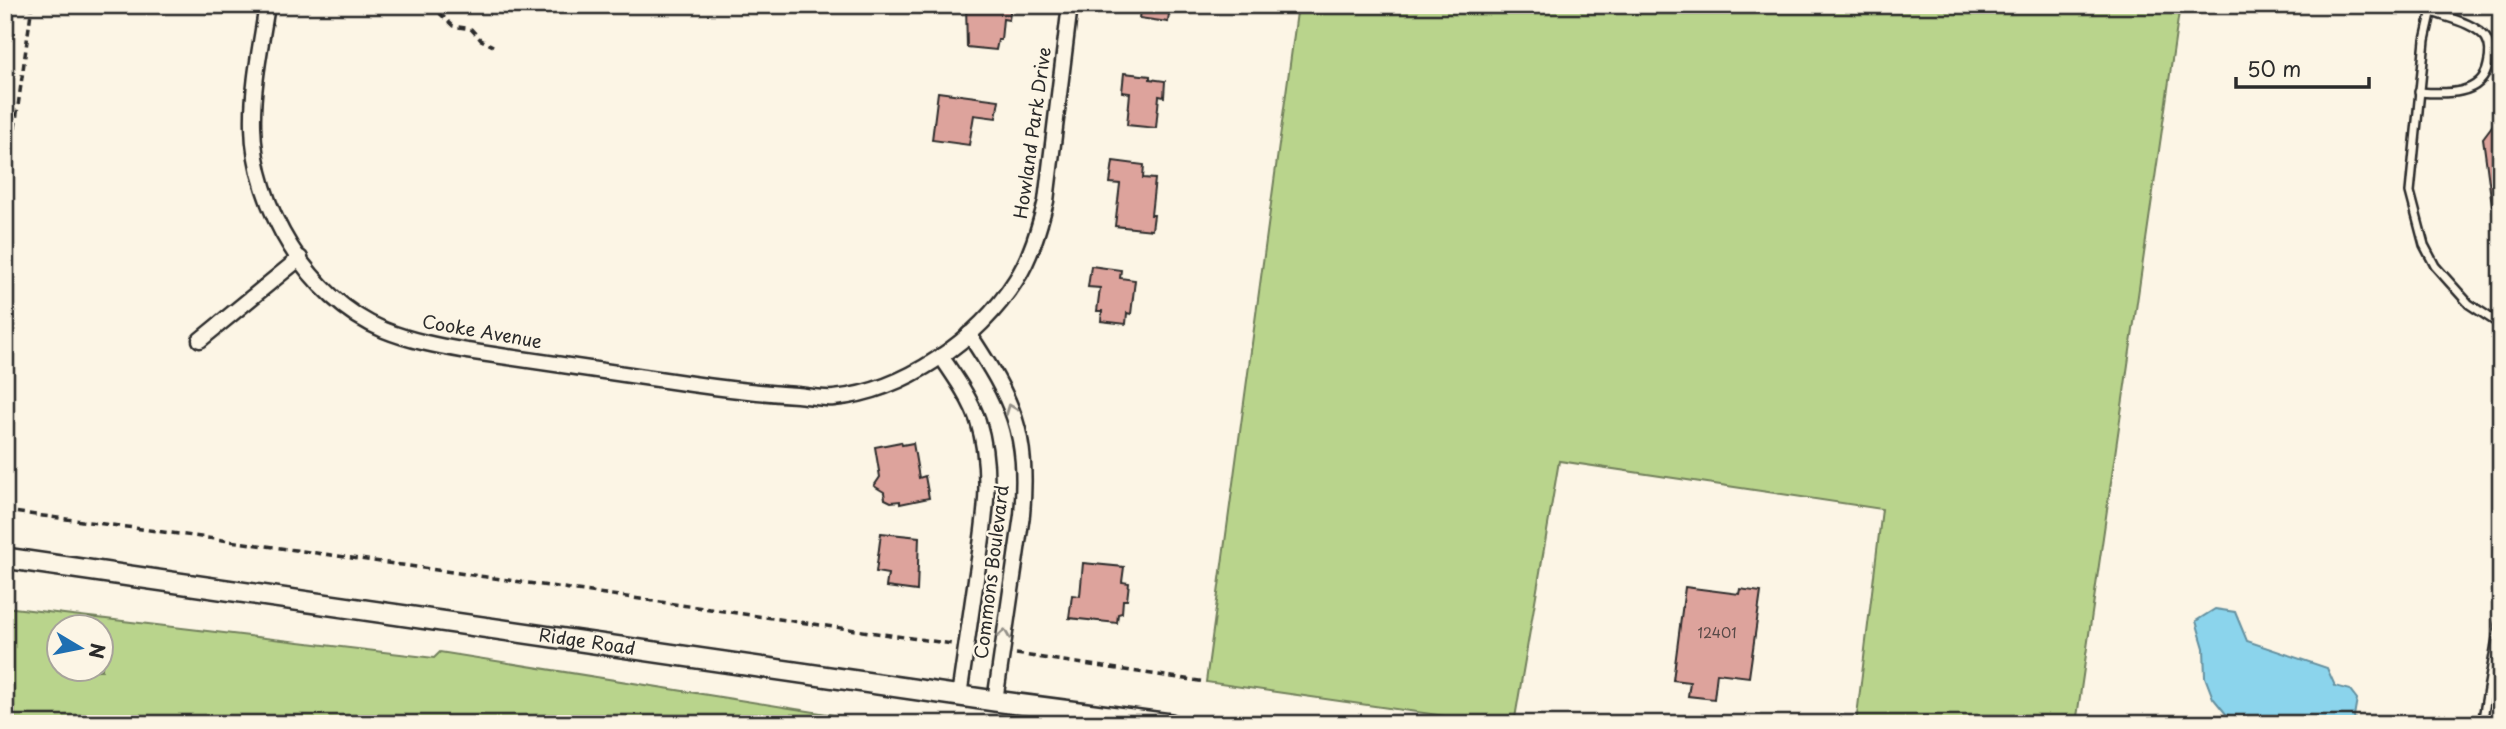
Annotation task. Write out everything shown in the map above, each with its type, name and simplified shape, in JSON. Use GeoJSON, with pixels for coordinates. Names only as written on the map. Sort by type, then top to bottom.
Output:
{"type":"FeatureCollection","features":[{"type":"Feature","properties":{"kind":"street","name":"Cooke Avenue"},"geometry":{"type":"LineString","coordinates":[[267,5],[253,101],[253,129],[257,163],[276,221],[284,237],[319,284],[344,307],[383,330],[421,343],[467,351],[744,391],[833,398],[867,391],[902,378],[941,356]]}},
{"type":"Feature","properties":{"kind":"street","name":"Howland Park Drive"},"geometry":{"type":"LineString","coordinates":[[941,356],[969,334],[996,306],[1016,280],[1039,229],[1050,174],[1070,5]]}},
{"type":"Feature","properties":{"kind":"street"},"geometry":{"type":"LineString","coordinates":[[200,340],[300,258]]}},
{"type":"Feature","properties":{"kind":"street","name":"Commons Boulevard"},"geometry":{"type":"LineString","coordinates":[[969,334],[999,380],[1012,409],[1022,442],[1024,491],[995,701]]}},
{"type":"Feature","properties":{"kind":"street","name":"Commons Boulevard"},"geometry":{"type":"LineString","coordinates":[[941,356],[963,390],[977,420],[988,483],[959,696]]}},
{"type":"Feature","properties":{"kind":"street","name":"Ridge Road"},"geometry":{"type":"LineString","coordinates":[[5,558],[1170,724]]}},
{"type":"Feature","properties":{"kind":"lane"},"geometry":{"type":"LineString","coordinates":[[2420,92],[2447,94],[2471,88],[2486,76],[2491,55],[2486,38],[2470,26],[2433,9],[2425,40],[2410,192],[2424,245],[2435,267],[2469,304],[2501,325]]}},
{"type":"Feature","properties":{"kind":"lane"},"geometry":{"type":"LineString","coordinates":[[2482,724],[2501,615]]}},
{"type":"Feature","properties":{"kind":"path"},"geometry":{"type":"LineString","coordinates":[[5,200],[32,5]]}},
{"type":"Feature","properties":{"kind":"path"},"geometry":{"type":"LineString","coordinates":[[431,5],[453,26],[471,29],[481,40],[493,46]]}},
{"type":"Feature","properties":{"kind":"path"},"geometry":{"type":"LineString","coordinates":[[5,511],[429,567],[967,646]]}},
{"type":"Feature","properties":{"kind":"path"},"geometry":{"type":"LineString","coordinates":[[1002,652],[1206,682]]}},
{"type":"Feature","properties":{"kind":"green space"},"geometry":{"type":"Polygon","coordinates":[[[1298,5],[2180,5],[2076,724],[1856,724],[1882,509],[1559,461],[1514,724],[1206,682],[1298,5]]]}},
{"type":"Feature","properties":{"kind":"green space"},"geometry":{"type":"Polygon","coordinates":[[[5,607],[64,614],[46,614],[46,684],[116,684],[116,620],[434,658],[440,652],[889,724],[5,724],[5,607]]]}},
{"type":"Feature","properties":{"kind":"water"},"geometry":{"type":"Polygon","coordinates":[[[2215,609],[2235,612],[2247,641],[2327,668],[2335,686],[2350,690],[2357,699],[2354,716],[2356,724],[2241,724],[2226,714],[2213,698],[2205,677],[2204,648],[2196,621],[2215,609]]]}},
{"type":"Feature","properties":{"kind":"building"},"geometry":{"type":"Polygon","coordinates":[[[966,5],[1011,5],[1009,20],[1003,19],[1001,40],[998,40],[996,50],[967,47],[966,5]]]}},
{"type":"Feature","properties":{"kind":"building"},"geometry":{"type":"Polygon","coordinates":[[[1141,5],[1170,5],[1168,22],[1139,18],[1141,5]]]}},
{"type":"Feature","properties":{"kind":"building"},"geometry":{"type":"Polygon","coordinates":[[[1124,73],[1165,81],[1164,97],[1159,96],[1156,128],[1127,125],[1130,93],[1122,92],[1124,73]]]}},
{"type":"Feature","properties":{"kind":"building"},"geometry":{"type":"Polygon","coordinates":[[[938,92],[999,100],[996,118],[974,115],[969,145],[932,140],[938,92]]]}},
{"type":"Feature","properties":{"kind":"building"},"geometry":{"type":"Polygon","coordinates":[[[2501,114],[2501,205],[2492,205],[2483,138],[2501,114]]]}},
{"type":"Feature","properties":{"kind":"building"},"geometry":{"type":"Polygon","coordinates":[[[1113,161],[1144,165],[1143,178],[1155,179],[1152,230],[1115,226],[1120,184],[1110,183],[1113,161]]]}},
{"type":"Feature","properties":{"kind":"building"},"geometry":{"type":"Polygon","coordinates":[[[1091,266],[1121,270],[1120,278],[1135,280],[1131,314],[1127,313],[1126,324],[1101,321],[1102,311],[1097,311],[1100,288],[1088,287],[1091,266]]]}},
{"type":"Feature","properties":{"kind":"building"},"geometry":{"type":"Polygon","coordinates":[[[901,442],[902,445],[913,443],[919,478],[925,476],[929,498],[900,504],[900,501],[891,502],[885,499],[884,492],[874,486],[880,477],[875,447],[901,442]]]}},
{"type":"Feature","properties":{"kind":"building"},"geometry":{"type":"Polygon","coordinates":[[[881,533],[919,537],[917,591],[886,587],[888,574],[876,572],[881,533]]]}},
{"type":"Feature","properties":{"kind":"building"},"geometry":{"type":"Polygon","coordinates":[[[1083,563],[1124,567],[1122,582],[1129,583],[1127,600],[1123,600],[1122,613],[1118,614],[1117,623],[1069,618],[1072,595],[1080,596],[1083,563]]]}},
{"type":"Feature","properties":{"kind":"building"},"geometry":{"type":"Polygon","coordinates":[[[1685,587],[1739,594],[1740,589],[1761,592],[1749,677],[1717,673],[1714,699],[1688,696],[1690,682],[1673,680],[1685,587]]]}}]}
